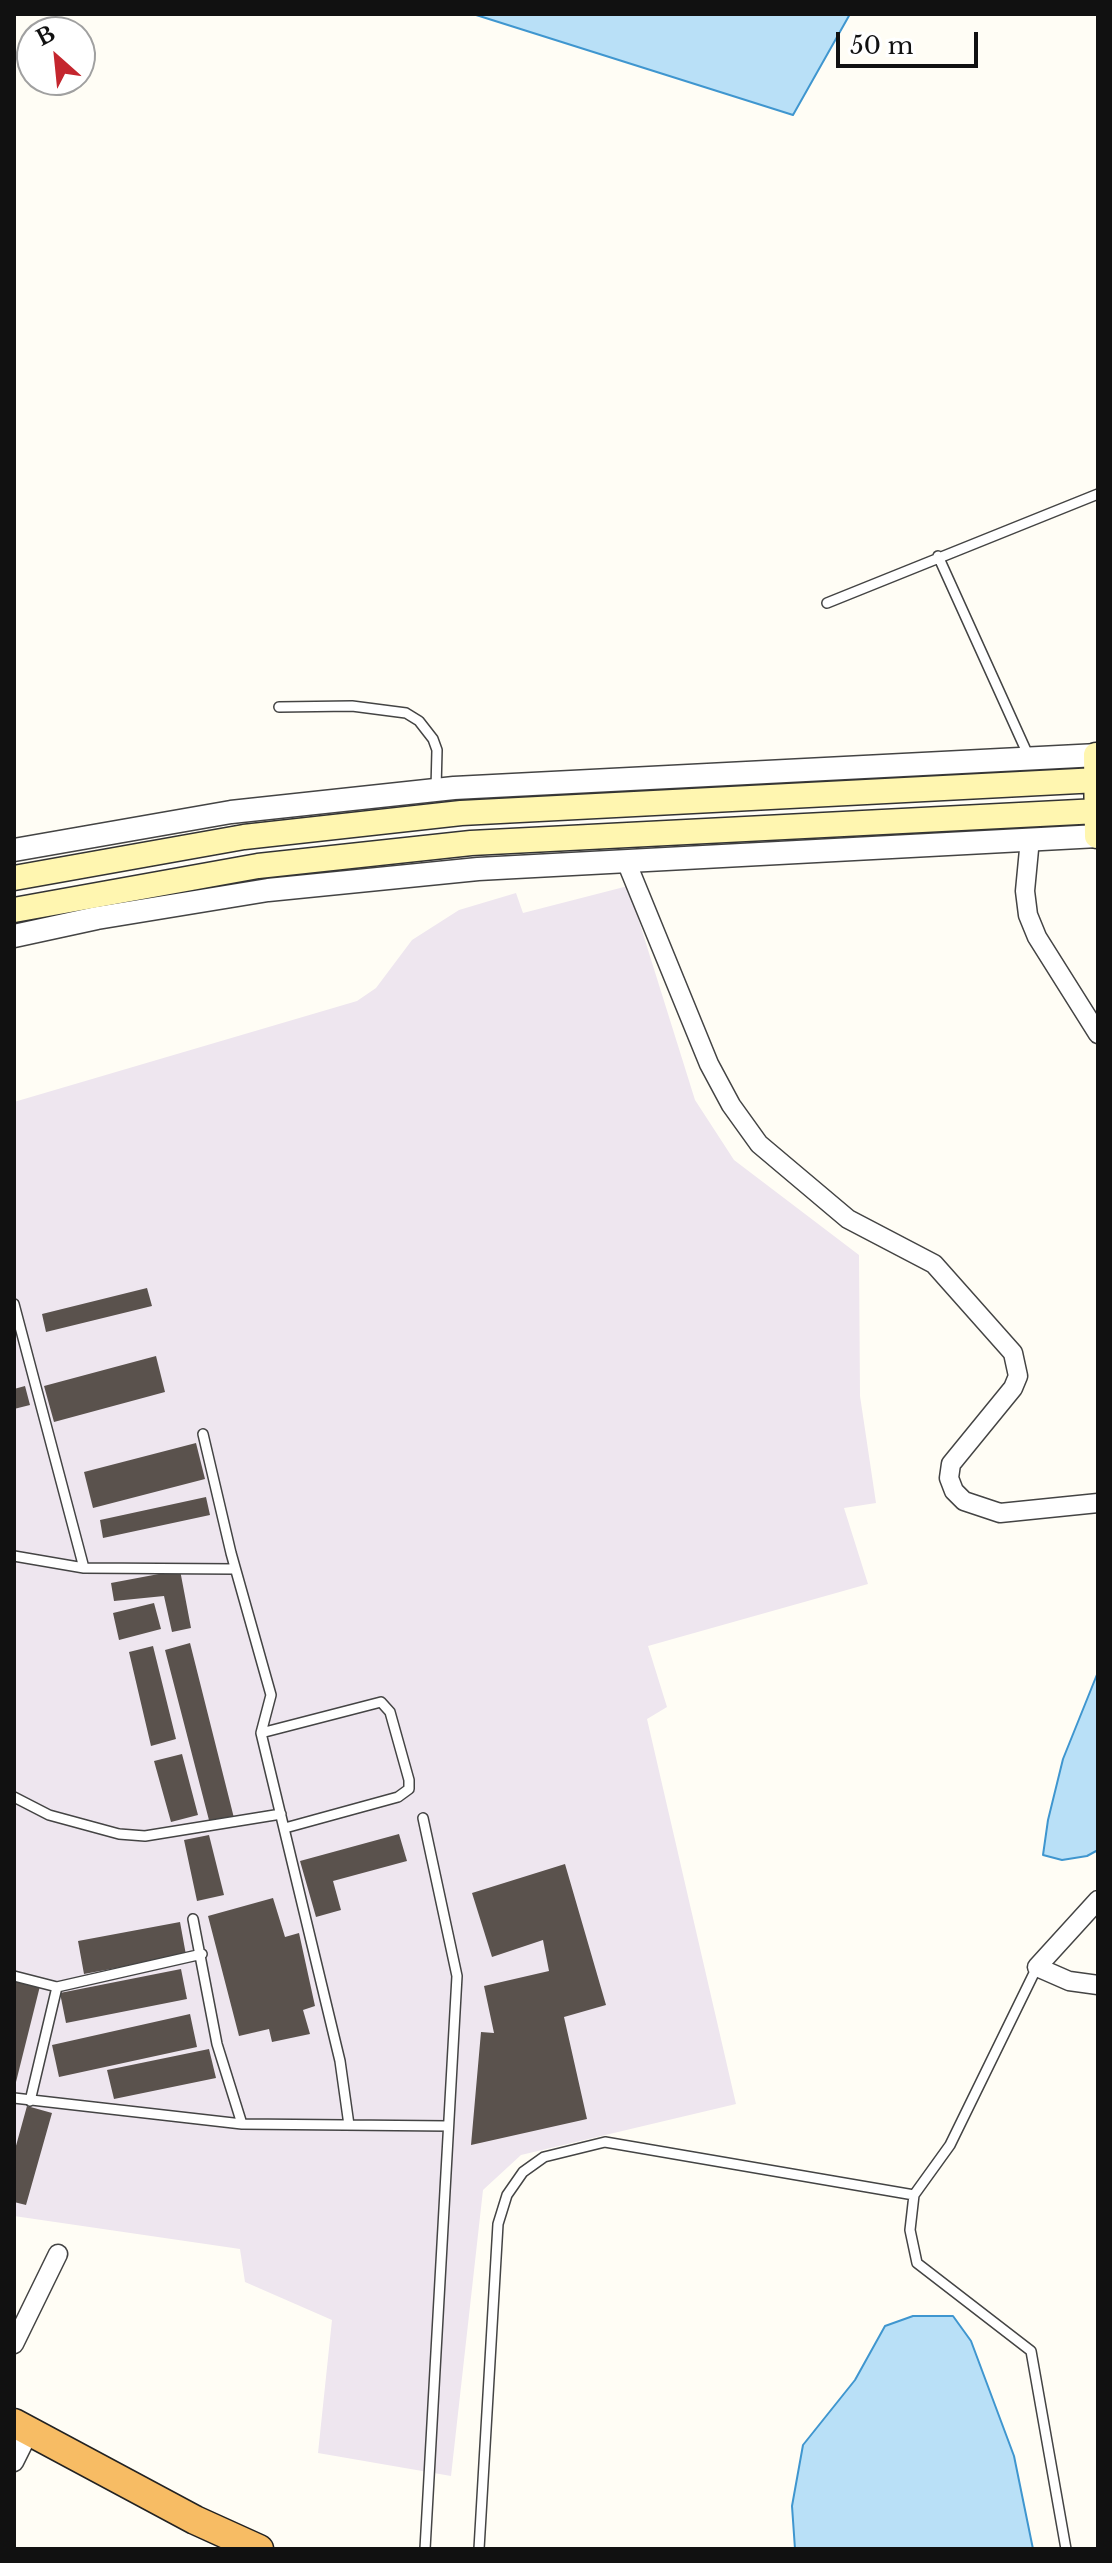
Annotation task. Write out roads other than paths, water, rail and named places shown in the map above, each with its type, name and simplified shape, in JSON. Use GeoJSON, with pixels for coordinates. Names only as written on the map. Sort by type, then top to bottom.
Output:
{"type":"FeatureCollection","features":[{"type":"Feature","properties":{"kind":"highway"},"geometry":{"type":"LineString","coordinates":[[22,2427],[195,2520],[259,2549]]}},
{"type":"Feature","properties":{"kind":"main road"},"geometry":{"type":"LineString","coordinates":[[1097,755],[1098,836]]}},
{"type":"Feature","properties":{"kind":"main road"},"geometry":{"type":"LineString","coordinates":[[14,878],[244,837],[461,813],[1097,780]]}},
{"type":"Feature","properties":{"kind":"main road"},"geometry":{"type":"LineString","coordinates":[[14,910],[87,894],[258,866],[471,843],[1097,811]]}},
{"type":"Feature","properties":{"kind":"street"},"geometry":{"type":"LineString","coordinates":[[14,850],[231,812],[436,790],[1097,755]]}},
{"type":"Feature","properties":{"kind":"street"},"geometry":{"type":"LineString","coordinates":[[14,936],[97,918],[268,890],[478,869],[1098,836]]}},
{"type":"Feature","properties":{"kind":"street"},"geometry":{"type":"LineString","coordinates":[[1030,839],[1025,891],[1028,915],[1037,937],[1098,1034]]}},
{"type":"Feature","properties":{"kind":"street"},"geometry":{"type":"LineString","coordinates":[[626,861],[709,1064],[731,1105],[759,1144],[848,1219],[934,1264],[1013,1353],[1018,1376],[1013,1388],[951,1464],[949,1478],[954,1491],[964,1501],[1000,1513],[1098,1503]]}},
{"type":"Feature","properties":{"kind":"street"},"geometry":{"type":"LineString","coordinates":[[1098,1900],[1037,1967],[1069,1981],[1098,1985]]}},
{"type":"Feature","properties":{"kind":"street"},"geometry":{"type":"LineString","coordinates":[[14,2344],[58,2254]]}},
{"type":"Feature","properties":{"kind":"street"},"geometry":{"type":"LineString","coordinates":[[14,2462],[22,2427]]}},
{"type":"Feature","properties":{"kind":"lane"},"geometry":{"type":"LineString","coordinates":[[827,603],[1098,494]]}},
{"type":"Feature","properties":{"kind":"lane"},"geometry":{"type":"LineString","coordinates":[[938,556],[1030,758]]}},
{"type":"Feature","properties":{"kind":"lane"},"geometry":{"type":"LineString","coordinates":[[279,707],[352,706],[406,713],[419,721],[433,739],[437,750],[436,790]]}},
{"type":"Feature","properties":{"kind":"lane"},"geometry":{"type":"LineString","coordinates":[[14,1304],[84,1568]]}},
{"type":"Feature","properties":{"kind":"lane"},"geometry":{"type":"LineString","coordinates":[[203,1434],[235,1569],[271,1695],[261,1733],[340,2061],[349,2125]]}},
{"type":"Feature","properties":{"kind":"lane"},"geometry":{"type":"LineString","coordinates":[[14,1556],[84,1568],[235,1569]]}},
{"type":"Feature","properties":{"kind":"lane"},"geometry":{"type":"LineString","coordinates":[[261,1733],[381,1702],[390,1712],[409,1780],[409,1789],[398,1797],[285,1828]]}},
{"type":"Feature","properties":{"kind":"lane"},"geometry":{"type":"LineString","coordinates":[[14,1797],[49,1815],[119,1834],[145,1836],[281,1814]]}},
{"type":"Feature","properties":{"kind":"lane"},"geometry":{"type":"LineString","coordinates":[[423,1818],[457,1976],[425,2549]]}},
{"type":"Feature","properties":{"kind":"lane"},"geometry":{"type":"LineString","coordinates":[[193,1919],[217,2044],[242,2124]]}},
{"type":"Feature","properties":{"kind":"lane"},"geometry":{"type":"LineString","coordinates":[[14,1976],[57,1987],[202,1954]]}},
{"type":"Feature","properties":{"kind":"lane"},"geometry":{"type":"LineString","coordinates":[[1037,1967],[950,2145],[914,2195],[910,2230],[917,2263],[1031,2351],[1066,2549]]}},
{"type":"Feature","properties":{"kind":"lane"},"geometry":{"type":"LineString","coordinates":[[30,2101],[57,1987]]}},
{"type":"Feature","properties":{"kind":"lane"},"geometry":{"type":"LineString","coordinates":[[14,2098],[242,2124],[448,2126]]}},
{"type":"Feature","properties":{"kind":"lane"},"geometry":{"type":"LineString","coordinates":[[479,2549],[498,2224],[507,2195],[523,2172],[544,2157],[605,2142],[914,2195]]}},
{"type":"Feature","properties":{"kind":"water"},"geometry":{"type":"Polygon","coordinates":[[[473,14],[850,14],[793,115],[473,14]]]}},
{"type":"Feature","properties":{"kind":"water"},"geometry":{"type":"Polygon","coordinates":[[[1098,1672],[1098,1850],[1087,1856],[1062,1860],[1043,1855],[1048,1820],[1063,1759],[1098,1672]]]}},
{"type":"Feature","properties":{"kind":"water"},"geometry":{"type":"Polygon","coordinates":[[[913,2316],[953,2316],[971,2341],[1014,2456],[1033,2549],[795,2549],[792,2506],[803,2445],[855,2380],[885,2326],[913,2316]]]}}]}
